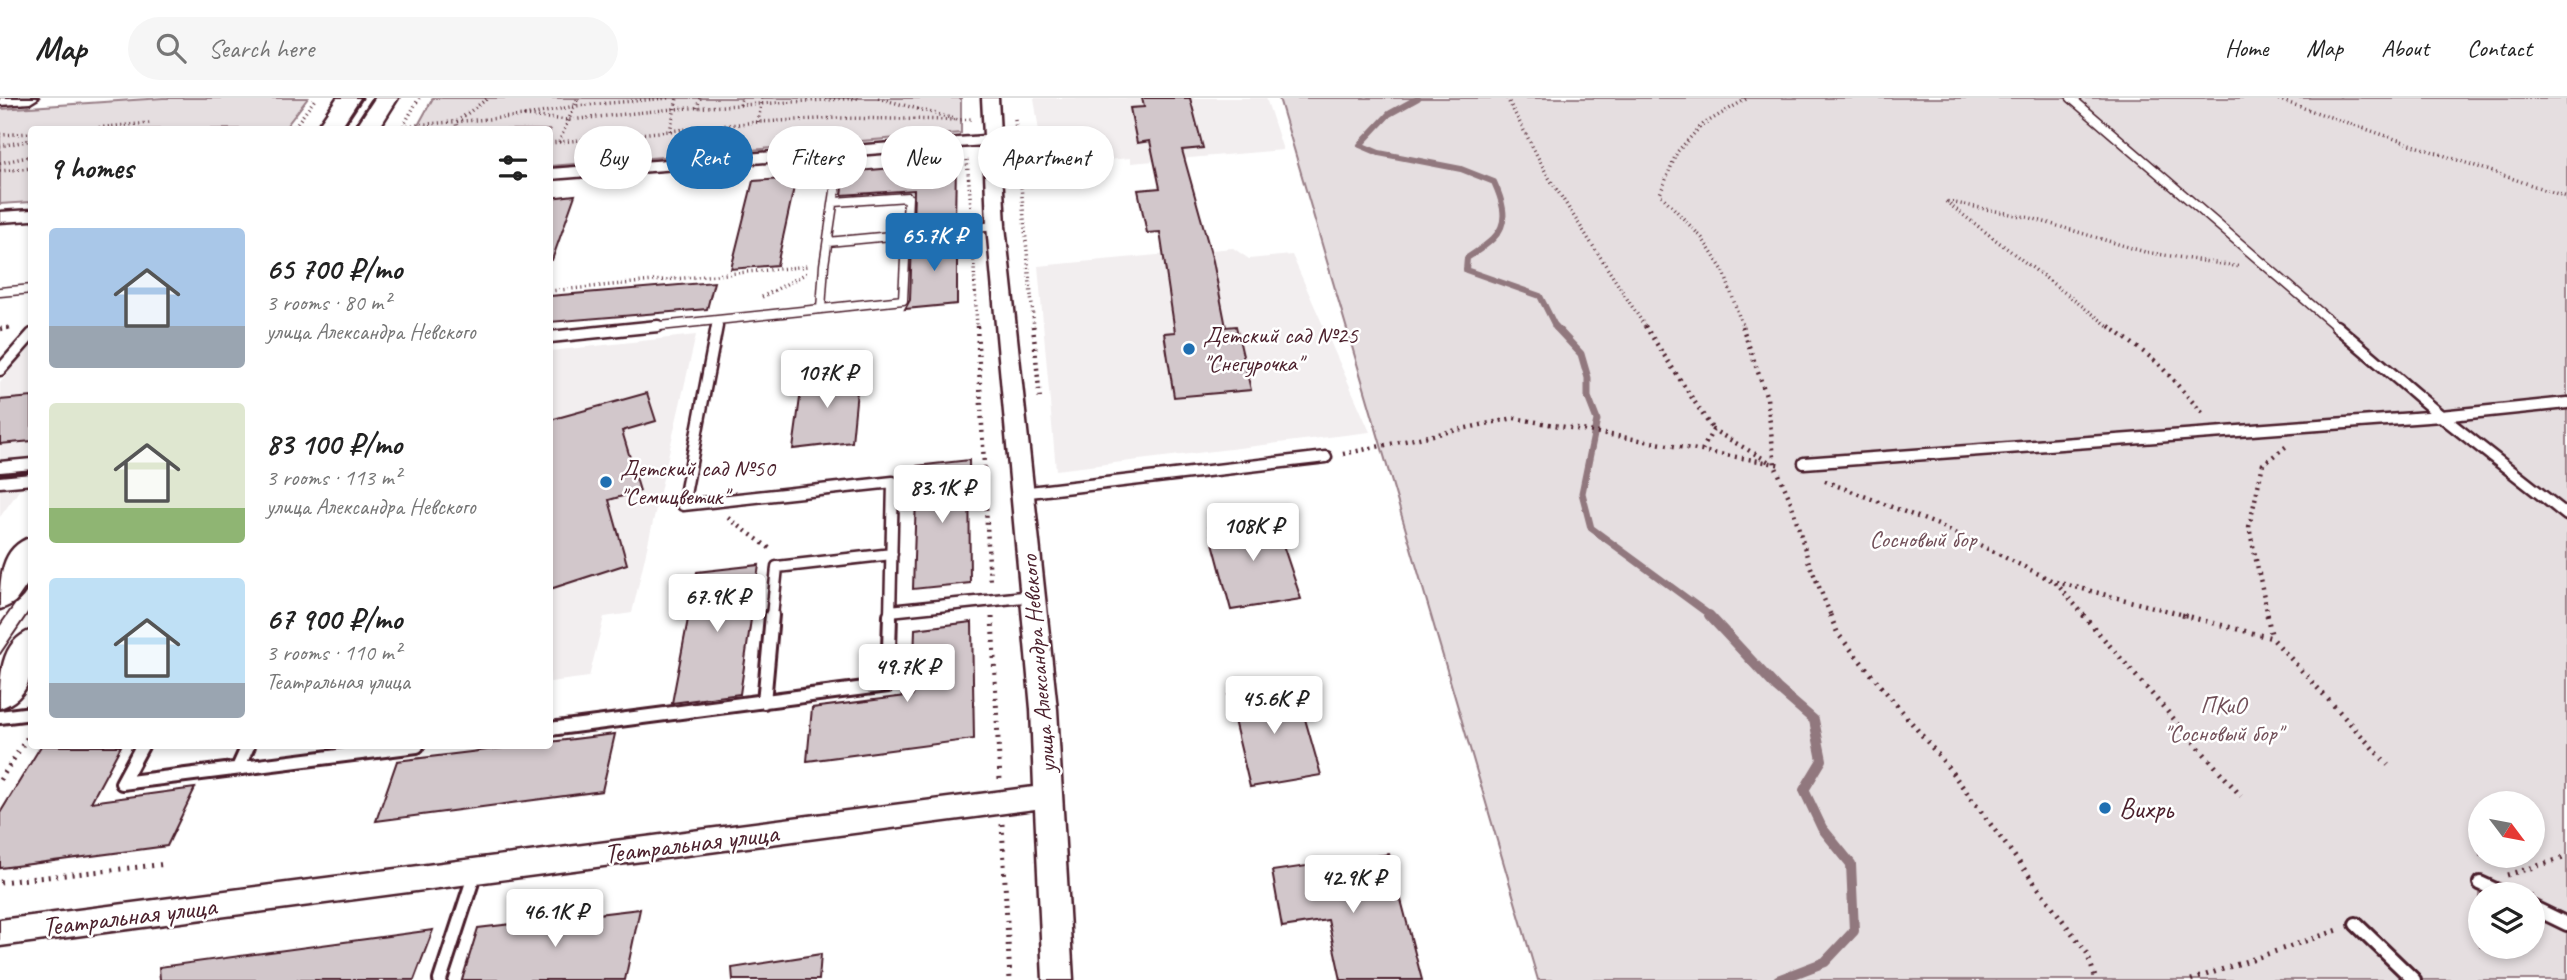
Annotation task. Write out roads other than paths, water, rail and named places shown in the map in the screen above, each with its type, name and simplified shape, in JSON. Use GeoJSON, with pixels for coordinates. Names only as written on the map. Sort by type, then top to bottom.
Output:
{"type":"FeatureCollection","features":[{"type":"Feature","properties":{"kind":"highway"},"geometry":{"type":"LineString","coordinates":[[330,126],[349,98]]}},
{"type":"Feature","properties":{"kind":"highway"},"geometry":{"type":"LineString","coordinates":[[368,126],[386,98]]}},
{"type":"Feature","properties":{"kind":"highway"},"geometry":{"type":"LineString","coordinates":[[0,595],[28,556]]}},
{"type":"Feature","properties":{"kind":"highway"},"geometry":{"type":"LineString","coordinates":[[0,692],[28,650]]}},
{"type":"Feature","properties":{"kind":"street"},"geometry":{"type":"LineString","coordinates":[[0,100],[30,98]]}},
{"type":"Feature","properties":{"kind":"street","name":"улица Александра Невского"},"geometry":{"type":"LineString","coordinates":[[991,108],[992,126]]}},
{"type":"Feature","properties":{"kind":"street"},"geometry":{"type":"LineString","coordinates":[[867,149],[978,141]]}},
{"type":"Feature","properties":{"kind":"street"},"geometry":{"type":"LineString","coordinates":[[553,174],[767,157]]}},
{"type":"Feature","properties":{"kind":"street","name":"улица Александра Невского"},"geometry":{"type":"LineString","coordinates":[[994,189],[1050,796],[1058,980]]}},
{"type":"Feature","properties":{"kind":"street"},"geometry":{"type":"LineString","coordinates":[[0,217],[28,215]]}},
{"type":"Feature","properties":{"kind":"street","name":"Театральная улица"},"geometry":{"type":"LineString","coordinates":[[0,933],[1050,796]]}},
{"type":"Feature","properties":{"kind":"lane"},"geometry":{"type":"LineString","coordinates":[[2071,98],[2441,416],[2567,515]]}},
{"type":"Feature","properties":{"kind":"lane"},"geometry":{"type":"LineString","coordinates":[[821,309],[824,265],[836,189]]}},
{"type":"Feature","properties":{"kind":"lane"},"geometry":{"type":"LineString","coordinates":[[553,337],[903,300],[908,197],[834,202]]}},
{"type":"Feature","properties":{"kind":"lane"},"geometry":{"type":"LineString","coordinates":[[828,242],[996,226]]}},
{"type":"Feature","properties":{"kind":"lane"},"geometry":{"type":"LineString","coordinates":[[0,292],[28,289]]}},
{"type":"Feature","properties":{"kind":"lane"},"geometry":{"type":"LineString","coordinates":[[553,729],[888,685],[892,482],[683,505],[718,320]]}},
{"type":"Feature","properties":{"kind":"lane"},"geometry":{"type":"LineString","coordinates":[[0,370],[28,338]]}},
{"type":"Feature","properties":{"kind":"lane"},"geometry":{"type":"LineString","coordinates":[[1804,463],[2315,426],[2567,403]]}},
{"type":"Feature","properties":{"kind":"lane"},"geometry":{"type":"LineString","coordinates":[[1021,493],[1326,457]]}},
{"type":"Feature","properties":{"kind":"lane"},"geometry":{"type":"LineString","coordinates":[[0,467],[28,464]]}},
{"type":"Feature","properties":{"kind":"lane"},"geometry":{"type":"LineString","coordinates":[[0,482],[28,479]]}},
{"type":"Feature","properties":{"kind":"lane"},"geometry":{"type":"LineString","coordinates":[[764,702],[777,567],[892,554]]}},
{"type":"Feature","properties":{"kind":"lane"},"geometry":{"type":"LineString","coordinates":[[890,611],[1033,596]]}},
{"type":"Feature","properties":{"kind":"lane"},"geometry":{"type":"LineString","coordinates":[[0,717],[28,714]]}},
{"type":"Feature","properties":{"kind":"lane"},"geometry":{"type":"LineString","coordinates":[[140,749],[122,783],[393,749]]}},
{"type":"Feature","properties":{"kind":"lane"},"geometry":{"type":"LineString","coordinates":[[238,768],[247,749]]}},
{"type":"Feature","properties":{"kind":"lane"},"geometry":{"type":"LineString","coordinates":[[440,980],[476,871]]}},
{"type":"Feature","properties":{"kind":"lane"},"geometry":{"type":"LineString","coordinates":[[2545,913],[2567,924]]}},
{"type":"Feature","properties":{"kind":"lane"},"geometry":{"type":"LineString","coordinates":[[2356,924],[2414,980]]}},
{"type":"Feature","properties":{"kind":"waterway"},"geometry":{"type":"LineString","coordinates":[[1418,98],[1389,114],[1360,145],[1379,153],[1461,169],[1494,182],[1503,208],[1501,227],[1489,242],[1467,258],[1466,270],[1540,296],[1555,326]]}},
{"type":"Feature","properties":{"kind":"waterway"},"geometry":{"type":"LineString","coordinates":[[1555,326],[1581,354],[1588,378],[1588,397],[1597,420],[1582,493],[1591,528],[1711,616]]}},
{"type":"Feature","properties":{"kind":"waterway"},"geometry":{"type":"LineString","coordinates":[[1709,615],[1777,688],[1814,720],[1822,760],[1804,790],[1822,828],[1851,864],[1854,931],[1825,962],[1778,980]]}},
{"type":"Feature","properties":{"kind":"tram line"},"geometry":{"type":"LineString","coordinates":[[343,126],[361,98]]}},
{"type":"Feature","properties":{"kind":"tram line"},"geometry":{"type":"LineString","coordinates":[[356,126],[374,98]]}},
{"type":"Feature","properties":{"kind":"tram line"},"geometry":{"type":"LineString","coordinates":[[0,625],[28,585]]}},
{"type":"Feature","properties":{"kind":"tram line"},"geometry":{"type":"LineString","coordinates":[[0,654],[28,613]]}},
{"type":"Feature","properties":{"kind":"place","name":"Детский сад №25 \"Снегурочка\""},"geometry":{"type":"Point","coordinates":[1189,349]}},
{"type":"Feature","properties":{"kind":"place","name":"Детский сад №50 \"Семицветик\""},"geometry":{"type":"Point","coordinates":[606,482]}},
{"type":"Feature","properties":{"kind":"place","name":"Вихрь"},"geometry":{"type":"Point","coordinates":[2105,808]}},
{"type":"Feature","properties":{"kind":"park label","name":"Сосновый бор"},"geometry":{"type":"Point","coordinates":[1923,539]}},
{"type":"Feature","properties":{"kind":"park label","name":"ПКиО \"Сосновый бор\""},"geometry":{"type":"Point","coordinates":[2223,719]}}]}
